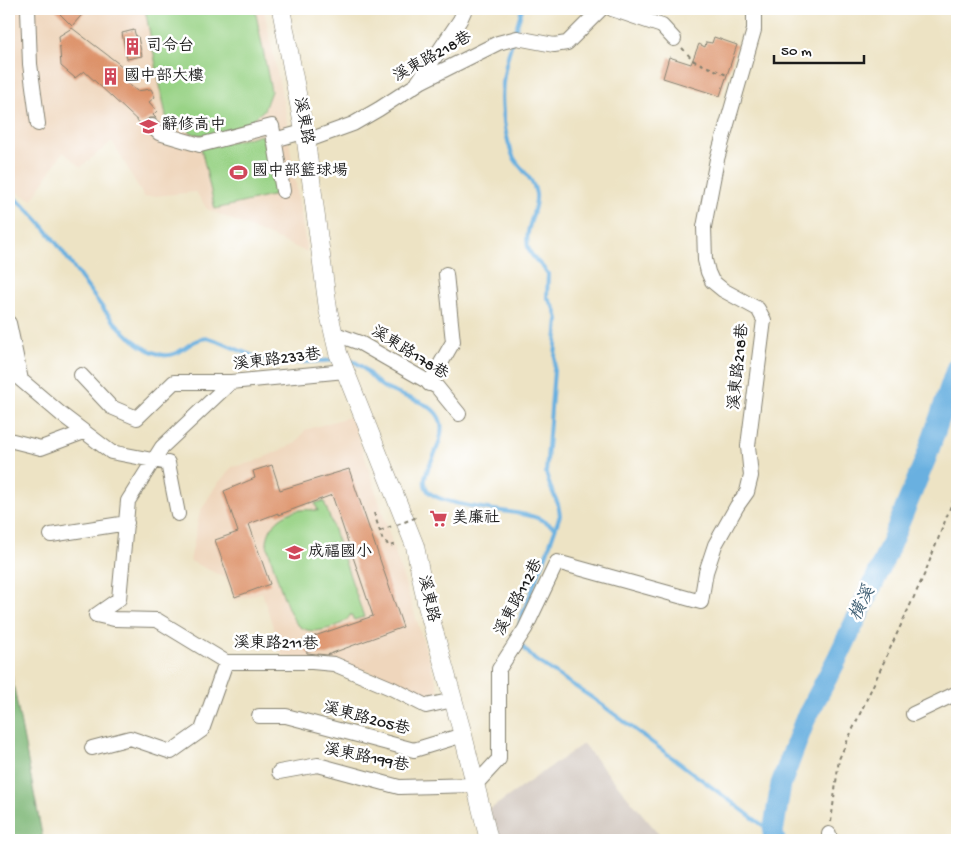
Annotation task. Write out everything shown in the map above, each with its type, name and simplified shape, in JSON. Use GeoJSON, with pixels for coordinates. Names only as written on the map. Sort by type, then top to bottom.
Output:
{"type":"FeatureCollection","features":[{"type":"Feature","properties":{"kind":"main road","name":"溪東路"},"geometry":{"type":"LineString","coordinates":[[281,9],[304,137],[333,333],[342,363],[415,546],[426,602],[490,840]]}},
{"type":"Feature","properties":{"kind":"street"},"geometry":{"type":"LineString","coordinates":[[28,9],[30,64],[38,124]]}},
{"type":"Feature","properties":{"kind":"street"},"geometry":{"type":"LineString","coordinates":[[416,85],[460,20],[465,9]]}},
{"type":"Feature","properties":{"kind":"street","name":"溪東路218巷"},"geometry":{"type":"LineString","coordinates":[[274,140],[304,137],[353,124],[416,85],[498,43],[513,39],[554,45],[567,43],[601,9]]}},
{"type":"Feature","properties":{"kind":"street"},"geometry":{"type":"LineString","coordinates":[[612,9],[662,26],[674,39]]}},
{"type":"Feature","properties":{"kind":"street","name":"溪東路218巷"},"geometry":{"type":"LineString","coordinates":[[701,602],[706,572],[715,545],[747,492],[751,476],[748,446],[764,320],[758,309],[723,290],[712,281],[705,260],[704,227],[717,159],[754,30],[754,9]]}},
{"type":"Feature","properties":{"kind":"street"},"geometry":{"type":"LineString","coordinates":[[152,126],[159,133],[200,145],[272,126],[283,191]]}},
{"type":"Feature","properties":{"kind":"street"},"geometry":{"type":"LineString","coordinates":[[430,384],[453,342],[446,274]]}},
{"type":"Feature","properties":{"kind":"street"},"geometry":{"type":"LineString","coordinates":[[9,323],[22,380],[61,414],[110,452],[168,463],[178,514]]}},
{"type":"Feature","properties":{"kind":"street","name":"溪東路178巷"},"geometry":{"type":"LineString","coordinates":[[333,333],[360,343],[430,384],[436,388],[459,414]]}},
{"type":"Feature","properties":{"kind":"street","name":"溪東路233巷"},"geometry":{"type":"LineString","coordinates":[[154,459],[162,447],[231,382],[342,363]]}},
{"type":"Feature","properties":{"kind":"street"},"geometry":{"type":"LineString","coordinates":[[81,375],[111,407],[138,418],[174,382],[231,382]]}},
{"type":"Feature","properties":{"kind":"street"},"geometry":{"type":"LineString","coordinates":[[9,440],[41,448],[84,432]]}},
{"type":"Feature","properties":{"kind":"street","name":"溪東路211巷"},"geometry":{"type":"LineString","coordinates":[[154,459],[128,501],[119,599],[96,615],[114,619],[157,620],[226,662],[312,662],[334,664],[393,688],[426,706],[453,700]]}},
{"type":"Feature","properties":{"kind":"street"},"geometry":{"type":"LineString","coordinates":[[51,535],[127,523]]}},
{"type":"Feature","properties":{"kind":"street","name":"溪東路112巷"},"geometry":{"type":"LineString","coordinates":[[475,785],[499,759],[499,669],[525,629],[557,562],[701,602]]}},
{"type":"Feature","properties":{"kind":"street"},"geometry":{"type":"LineString","coordinates":[[92,748],[130,738],[171,752],[202,730],[226,662]]}},
{"type":"Feature","properties":{"kind":"street"},"geometry":{"type":"LineString","coordinates":[[913,714],[957,693]]}},
{"type":"Feature","properties":{"kind":"street","name":"溪東路205巷"},"geometry":{"type":"LineString","coordinates":[[259,716],[286,716],[414,750],[463,735]]}},
{"type":"Feature","properties":{"kind":"street","name":"溪東路199巷"},"geometry":{"type":"LineString","coordinates":[[279,772],[318,765],[399,787],[475,785]]}},
{"type":"Feature","properties":{"kind":"path"},"geometry":{"type":"LineString","coordinates":[[674,39],[694,61],[739,81]]}},
{"type":"Feature","properties":{"kind":"path"},"geometry":{"type":"LineString","coordinates":[[830,837],[839,759],[925,574],[957,490]]}},
{"type":"Feature","properties":{"kind":"path"},"geometry":{"type":"LineString","coordinates":[[374,513],[383,541],[388,546],[393,546]]}},
{"type":"Feature","properties":{"kind":"path"},"geometry":{"type":"LineString","coordinates":[[381,530],[417,518]]}},
{"type":"Feature","properties":{"kind":"shaded area","name":"辭修高中"},"geometry":{"type":"Polygon","coordinates":[[[9,9],[264,9],[286,115],[307,252],[207,209],[196,192],[144,197],[112,141],[81,167],[63,152],[32,200],[9,189],[9,9]]]}},
{"type":"Feature","properties":{"kind":"shaded area","name":"成福國小"},"geometry":{"type":"Polygon","coordinates":[[[352,416],[440,694],[419,696],[367,671],[282,656],[262,592],[235,601],[226,578],[190,561],[200,512],[215,487],[232,467],[254,462],[296,443],[305,430],[352,416]]]}},
{"type":"Feature","properties":{"kind":"shaded area"},"geometry":{"type":"Polygon","coordinates":[[[583,744],[664,840],[498,840],[489,810],[583,744]]]}},
{"type":"Feature","properties":{"kind":"green space"},"geometry":{"type":"Polygon","coordinates":[[[145,9],[255,9],[271,91],[264,110],[246,125],[211,136],[194,134],[182,128],[169,131],[145,9]]]}},
{"type":"Feature","properties":{"kind":"green space","name":"國中部籃球場"},"geometry":{"type":"Polygon","coordinates":[[[262,135],[276,195],[215,209],[201,148],[262,135]]]}},
{"type":"Feature","properties":{"kind":"green space"},"geometry":{"type":"Polygon","coordinates":[[[324,501],[364,617],[354,620],[351,614],[344,622],[337,626],[310,631],[303,629],[297,624],[289,610],[267,545],[268,536],[277,521],[291,512],[300,510],[318,511],[315,503],[324,501]]]}},
{"type":"Feature","properties":{"kind":"green space"},"geometry":{"type":"Polygon","coordinates":[[[9,662],[43,840],[9,840],[9,662]]]}},
{"type":"Feature","properties":{"kind":"building"},"geometry":{"type":"Polygon","coordinates":[[[55,9],[87,9],[72,26],[55,9]]]}},
{"type":"Feature","properties":{"kind":"building","name":"國中部大樓"},"geometry":{"type":"Polygon","coordinates":[[[72,28],[127,70],[131,75],[126,82],[137,91],[151,89],[155,97],[149,102],[157,111],[153,115],[156,118],[149,118],[141,124],[84,71],[75,78],[61,66],[59,36],[72,28]]]}},
{"type":"Feature","properties":{"kind":"building","name":"司令台"},"geometry":{"type":"Polygon","coordinates":[[[134,30],[136,37],[138,37],[142,56],[127,59],[122,33],[134,30]]]}},
{"type":"Feature","properties":{"kind":"building"},"geometry":{"type":"Polygon","coordinates":[[[714,37],[737,45],[720,96],[663,78],[669,57],[691,64],[699,44],[705,47],[706,42],[712,43],[714,37]]]}},
{"type":"Feature","properties":{"kind":"building"},"geometry":{"type":"Polygon","coordinates":[[[272,465],[280,490],[349,469],[403,627],[327,655],[307,653],[303,640],[373,616],[332,495],[249,524],[270,584],[235,597],[215,540],[238,532],[224,491],[255,478],[253,471],[272,465]]]}},
{"type":"Feature","properties":{"kind":"waterway"},"geometry":{"type":"LineString","coordinates":[[514,35],[522,9]]}},
{"type":"Feature","properties":{"kind":"waterway"},"geometry":{"type":"LineString","coordinates":[[512,42],[503,87],[504,121],[508,143],[513,155],[535,189],[535,208],[527,236],[527,243],[535,260],[548,274],[547,297],[555,309],[558,319],[546,473],[558,504],[560,515],[521,617],[519,629]]}},
{"type":"Feature","properties":{"kind":"waterway"},"geometry":{"type":"LineString","coordinates":[[9,194],[29,211],[46,230],[117,325],[132,339],[147,349],[163,355],[175,354],[195,341],[208,338],[252,356],[278,362],[336,360]]}},
{"type":"Feature","properties":{"kind":"waterway"},"geometry":{"type":"LineString","coordinates":[[346,360],[356,362],[387,389],[431,408],[437,415],[441,423],[441,433],[436,452],[425,477],[425,485],[428,491],[447,501],[534,517],[555,528]]}},
{"type":"Feature","properties":{"kind":"waterway","name":"橫溪"},"geometry":{"type":"LineString","coordinates":[[775,840],[773,833],[781,784],[805,720],[838,657],[881,567],[926,458],[957,367]]}},
{"type":"Feature","properties":{"kind":"waterway"},"geometry":{"type":"LineString","coordinates":[[520,644],[534,659],[594,699],[773,833]]}},
{"type":"Feature","properties":{"kind":"place","name":"司令台"},"geometry":{"type":"Point","coordinates":[132,47]}},
{"type":"Feature","properties":{"kind":"place","name":"國中部大樓"},"geometry":{"type":"Point","coordinates":[110,77]}},
{"type":"Feature","properties":{"kind":"place","name":"辭修高中"},"geometry":{"type":"Point","coordinates":[148,126]}},
{"type":"Feature","properties":{"kind":"place","name":"國中部籃球場"},"geometry":{"type":"Point","coordinates":[238,172]}},
{"type":"Feature","properties":{"kind":"place","name":"美廉社"},"geometry":{"type":"Point","coordinates":[438,519]}},
{"type":"Feature","properties":{"kind":"place","name":"成福國小"},"geometry":{"type":"Point","coordinates":[294,553]}}]}
